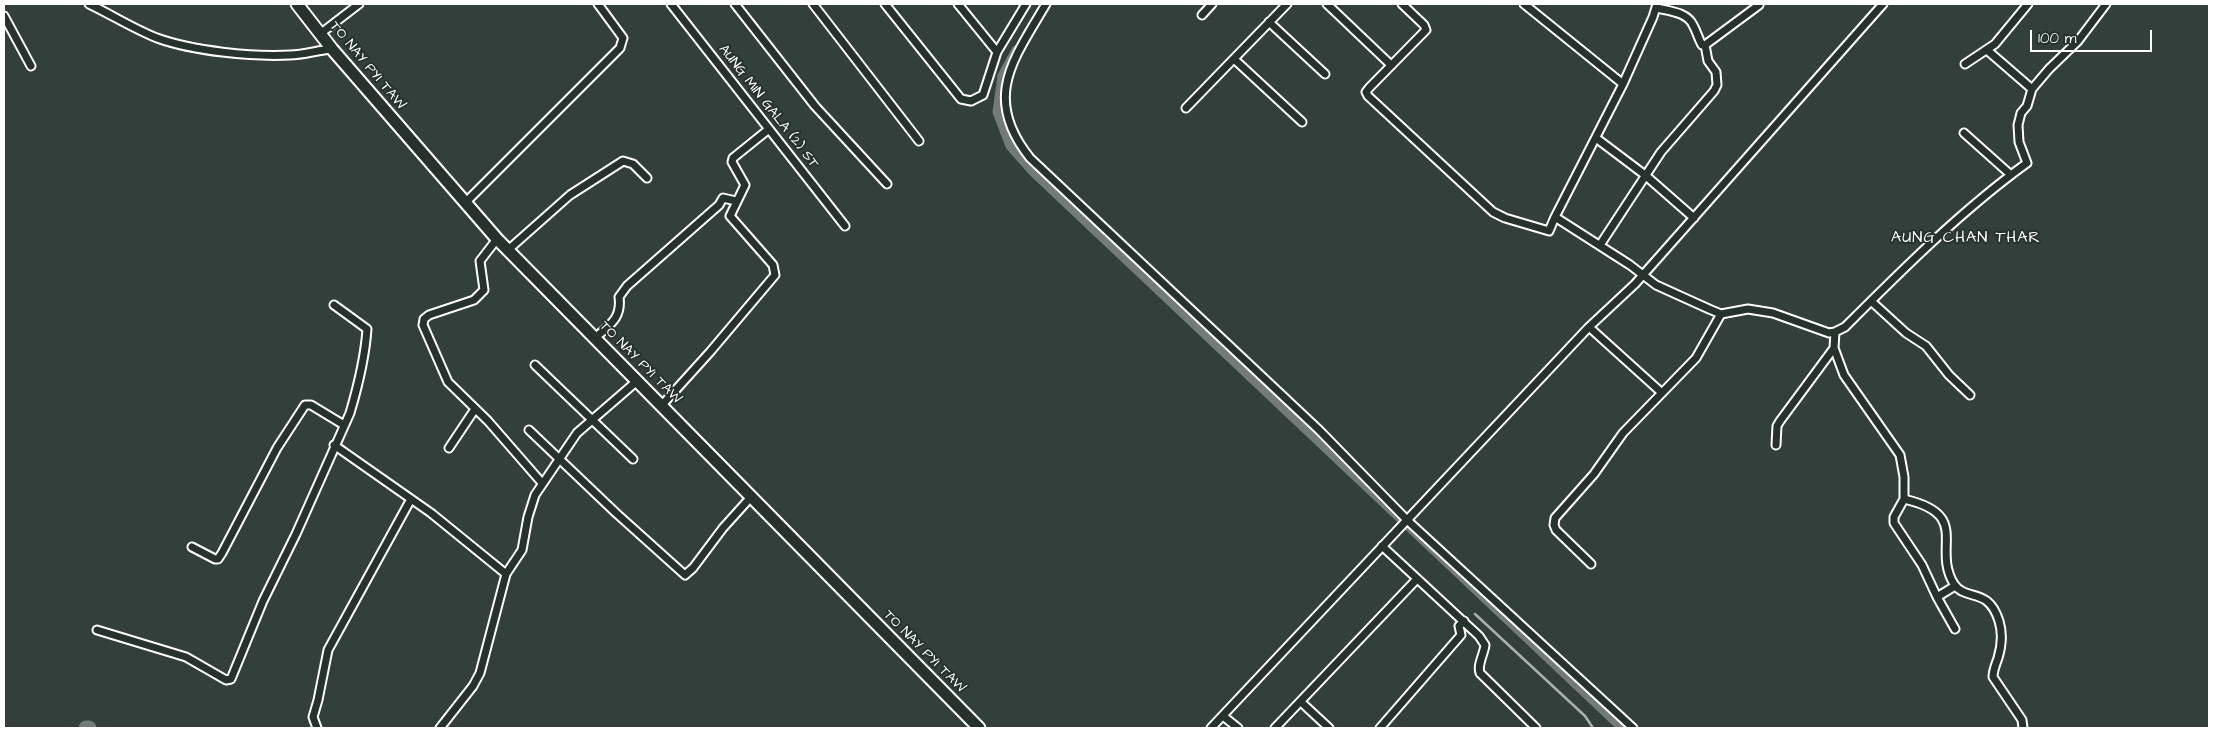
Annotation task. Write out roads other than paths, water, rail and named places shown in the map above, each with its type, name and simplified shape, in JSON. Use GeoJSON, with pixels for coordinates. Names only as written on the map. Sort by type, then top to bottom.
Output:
{"type":"FeatureCollection","features":[{"type":"Feature","properties":{"kind":"main road","name":"TO NAY PYI TAW"},"geometry":{"type":"LineString","coordinates":[[297,4],[332,49],[497,239],[979,728]]}},
{"type":"Feature","properties":{"kind":"street"},"geometry":{"type":"LineString","coordinates":[[89,4],[148,34],[184,45],[262,55],[292,55],[332,49]]}},
{"type":"Feature","properties":{"kind":"street"},"geometry":{"type":"LineString","coordinates":[[320,34],[359,4]]}},
{"type":"Feature","properties":{"kind":"street"},"geometry":{"type":"LineString","coordinates":[[464,203],[620,48],[624,38],[598,4]]}},
{"type":"Feature","properties":{"kind":"street","name":"AUNG MIN GALA (2) ST"},"geometry":{"type":"LineString","coordinates":[[671,4],[845,226]]}},
{"type":"Feature","properties":{"kind":"street"},"geometry":{"type":"LineString","coordinates":[[735,4],[815,106],[887,184]]}},
{"type":"Feature","properties":{"kind":"street"},"geometry":{"type":"LineString","coordinates":[[813,4],[919,141]]}},
{"type":"Feature","properties":{"kind":"street"},"geometry":{"type":"LineString","coordinates":[[885,4],[964,101],[978,99],[983,95],[997,52],[1026,4]]}},
{"type":"Feature","properties":{"kind":"street"},"geometry":{"type":"LineString","coordinates":[[958,4],[997,52]]}},
{"type":"Feature","properties":{"kind":"street"},"geometry":{"type":"LineString","coordinates":[[1046,4],[1014,58],[1008,74],[1005,105],[1013,132],[1021,147],[1063,190],[1319,430],[1407,520],[1633,728]]}},
{"type":"Feature","properties":{"kind":"street"},"geometry":{"type":"LineString","coordinates":[[1202,15],[1212,4]]}},
{"type":"Feature","properties":{"kind":"street"},"geometry":{"type":"LineString","coordinates":[[1186,108],[1287,4]]}},
{"type":"Feature","properties":{"kind":"street"},"geometry":{"type":"LineString","coordinates":[[1328,4],[1391,65]]}},
{"type":"Feature","properties":{"kind":"street"},"geometry":{"type":"LineString","coordinates":[[1402,4],[1426,28],[1369,88],[1367,94],[1494,212],[1505,218],[1549,231],[1623,84],[1657,6],[1688,18],[1702,44],[1705,45],[1708,61],[1716,72],[1717,84],[1714,91],[1644,174],[1600,245]]}},
{"type":"Feature","properties":{"kind":"street"},"geometry":{"type":"LineString","coordinates":[[1524,4],[1623,84]]}},
{"type":"Feature","properties":{"kind":"street"},"geometry":{"type":"LineString","coordinates":[[1211,728],[1589,327],[1635,284],[1883,4]]}},
{"type":"Feature","properties":{"kind":"street"},"geometry":{"type":"LineString","coordinates":[[1965,64],[1987,50],[2001,38],[2028,4]]}},
{"type":"Feature","properties":{"kind":"street"},"geometry":{"type":"LineString","coordinates":[[1555,217],[1630,264],[1641,275],[1669,292],[1721,314],[1748,309],[1773,313],[1821,330],[1835,332],[1845,327],[1871,300],[2011,175],[2027,163],[2019,142],[2018,125],[2021,113],[2027,106],[2032,89],[2039,79],[2078,40],[2106,4]]}},
{"type":"Feature","properties":{"kind":"street"},"geometry":{"type":"LineString","coordinates":[[1705,45],[1759,5]]}},
{"type":"Feature","properties":{"kind":"street"},"geometry":{"type":"LineString","coordinates":[[4,16],[31,66]]}},
{"type":"Feature","properties":{"kind":"street"},"geometry":{"type":"LineString","coordinates":[[1269,22],[1325,74]]}},
{"type":"Feature","properties":{"kind":"street"},"geometry":{"type":"LineString","coordinates":[[1987,50],[2032,89]]}},
{"type":"Feature","properties":{"kind":"street"},"geometry":{"type":"LineString","coordinates":[[1234,60],[1302,122]]}},
{"type":"Feature","properties":{"kind":"street"},"geometry":{"type":"LineString","coordinates":[[662,405],[775,275],[773,265],[730,216],[745,185],[732,162],[733,158],[769,129]]}},
{"type":"Feature","properties":{"kind":"street"},"geometry":{"type":"LineString","coordinates":[[1964,133],[2011,175]]}},
{"type":"Feature","properties":{"kind":"street"},"geometry":{"type":"LineString","coordinates":[[1596,138],[1644,174],[1694,218]]}},
{"type":"Feature","properties":{"kind":"street"},"geometry":{"type":"LineString","coordinates":[[508,250],[570,195],[623,161],[633,164],[647,178]]}},
{"type":"Feature","properties":{"kind":"street"},"geometry":{"type":"LineString","coordinates":[[595,338],[618,316],[620,311],[619,297],[627,286],[719,205],[723,198],[736,201]]}},
{"type":"Feature","properties":{"kind":"street"},"geometry":{"type":"LineString","coordinates":[[497,239],[480,260],[484,290],[480,296],[474,300],[429,315],[424,319],[423,324],[448,382],[488,420],[542,483]]}},
{"type":"Feature","properties":{"kind":"street"},"geometry":{"type":"LineString","coordinates":[[1871,300],[1906,333],[1932,352],[1945,370],[1970,395]]}},
{"type":"Feature","properties":{"kind":"street"},"geometry":{"type":"LineString","coordinates":[[97,630],[186,657],[226,680],[231,679],[263,601],[296,534],[334,445],[350,413],[360,377],[367,330],[334,305]]}},
{"type":"Feature","properties":{"kind":"street"},"geometry":{"type":"LineString","coordinates":[[1591,564],[1556,530],[1554,525],[1556,518],[1594,474],[1623,433],[1703,349],[1721,314]]}},
{"type":"Feature","properties":{"kind":"street"},"geometry":{"type":"LineString","coordinates":[[1589,327],[1662,393]]}},
{"type":"Feature","properties":{"kind":"street"},"geometry":{"type":"LineString","coordinates":[[1835,332],[1834,348],[1847,380],[1900,455],[1904,477],[1904,499],[1894,519],[1894,523],[1922,565],[1955,630]]}},
{"type":"Feature","properties":{"kind":"street"},"geometry":{"type":"LineString","coordinates":[[1776,445],[1777,426],[1780,420],[1834,348]]}},
{"type":"Feature","properties":{"kind":"street"},"geometry":{"type":"LineString","coordinates":[[536,365],[633,459]]}},
{"type":"Feature","properties":{"kind":"street"},"geometry":{"type":"LineString","coordinates":[[440,728],[473,686],[480,673],[506,574],[522,550],[532,502],[542,483],[577,434],[637,380]]}},
{"type":"Feature","properties":{"kind":"street"},"geometry":{"type":"LineString","coordinates":[[192,548],[215,559],[222,553],[277,448],[305,405],[311,405],[344,425]]}},
{"type":"Feature","properties":{"kind":"street"},"geometry":{"type":"LineString","coordinates":[[449,448],[475,409]]}},
{"type":"Feature","properties":{"kind":"street"},"geometry":{"type":"LineString","coordinates":[[529,430],[616,513],[685,574],[693,568],[723,528],[751,497]]}},
{"type":"Feature","properties":{"kind":"street"},"geometry":{"type":"LineString","coordinates":[[334,445],[431,513],[506,574]]}},
{"type":"Feature","properties":{"kind":"street"},"geometry":{"type":"LineString","coordinates":[[1904,499],[1915,501],[1931,510],[1945,523],[1949,569],[1955,586],[1965,592],[1984,598],[1995,611],[2002,639],[1994,677],[2022,720],[2024,728]]}},
{"type":"Feature","properties":{"kind":"street"},"geometry":{"type":"LineString","coordinates":[[317,728],[313,716],[328,650],[411,500]]}},
{"type":"Feature","properties":{"kind":"street"},"geometry":{"type":"LineString","coordinates":[[1382,546],[1464,621],[1485,645],[1484,657],[1479,666],[1480,674],[1536,728]]}},
{"type":"Feature","properties":{"kind":"street"},"geometry":{"type":"LineString","coordinates":[[1274,728],[1417,579]]}},
{"type":"Feature","properties":{"kind":"street"},"geometry":{"type":"LineString","coordinates":[[1938,597],[1955,586]]}},
{"type":"Feature","properties":{"kind":"street"},"geometry":{"type":"LineString","coordinates":[[1380,728],[1461,635],[1458,626],[1464,621]]}},
{"type":"Feature","properties":{"kind":"street"},"geometry":{"type":"LineString","coordinates":[[1301,702],[1330,728]]}},
{"type":"Feature","properties":{"kind":"street"},"geometry":{"type":"LineString","coordinates":[[1223,716],[1238,728]]}},
{"type":"Feature","properties":{"kind":"waterway"},"geometry":{"type":"LineString","coordinates":[[1016,50],[1002,76],[997,112],[1010,146],[1033,172],[1622,728]]}},
{"type":"Feature","properties":{"kind":"waterway"},"geometry":{"type":"LineString","coordinates":[[1475,614],[1585,716],[1593,728]]}},
{"type":"Feature","properties":{"kind":"district","name":"AUNG CHAN THAR"},"geometry":{"type":"Point","coordinates":[1966,239]}}]}
